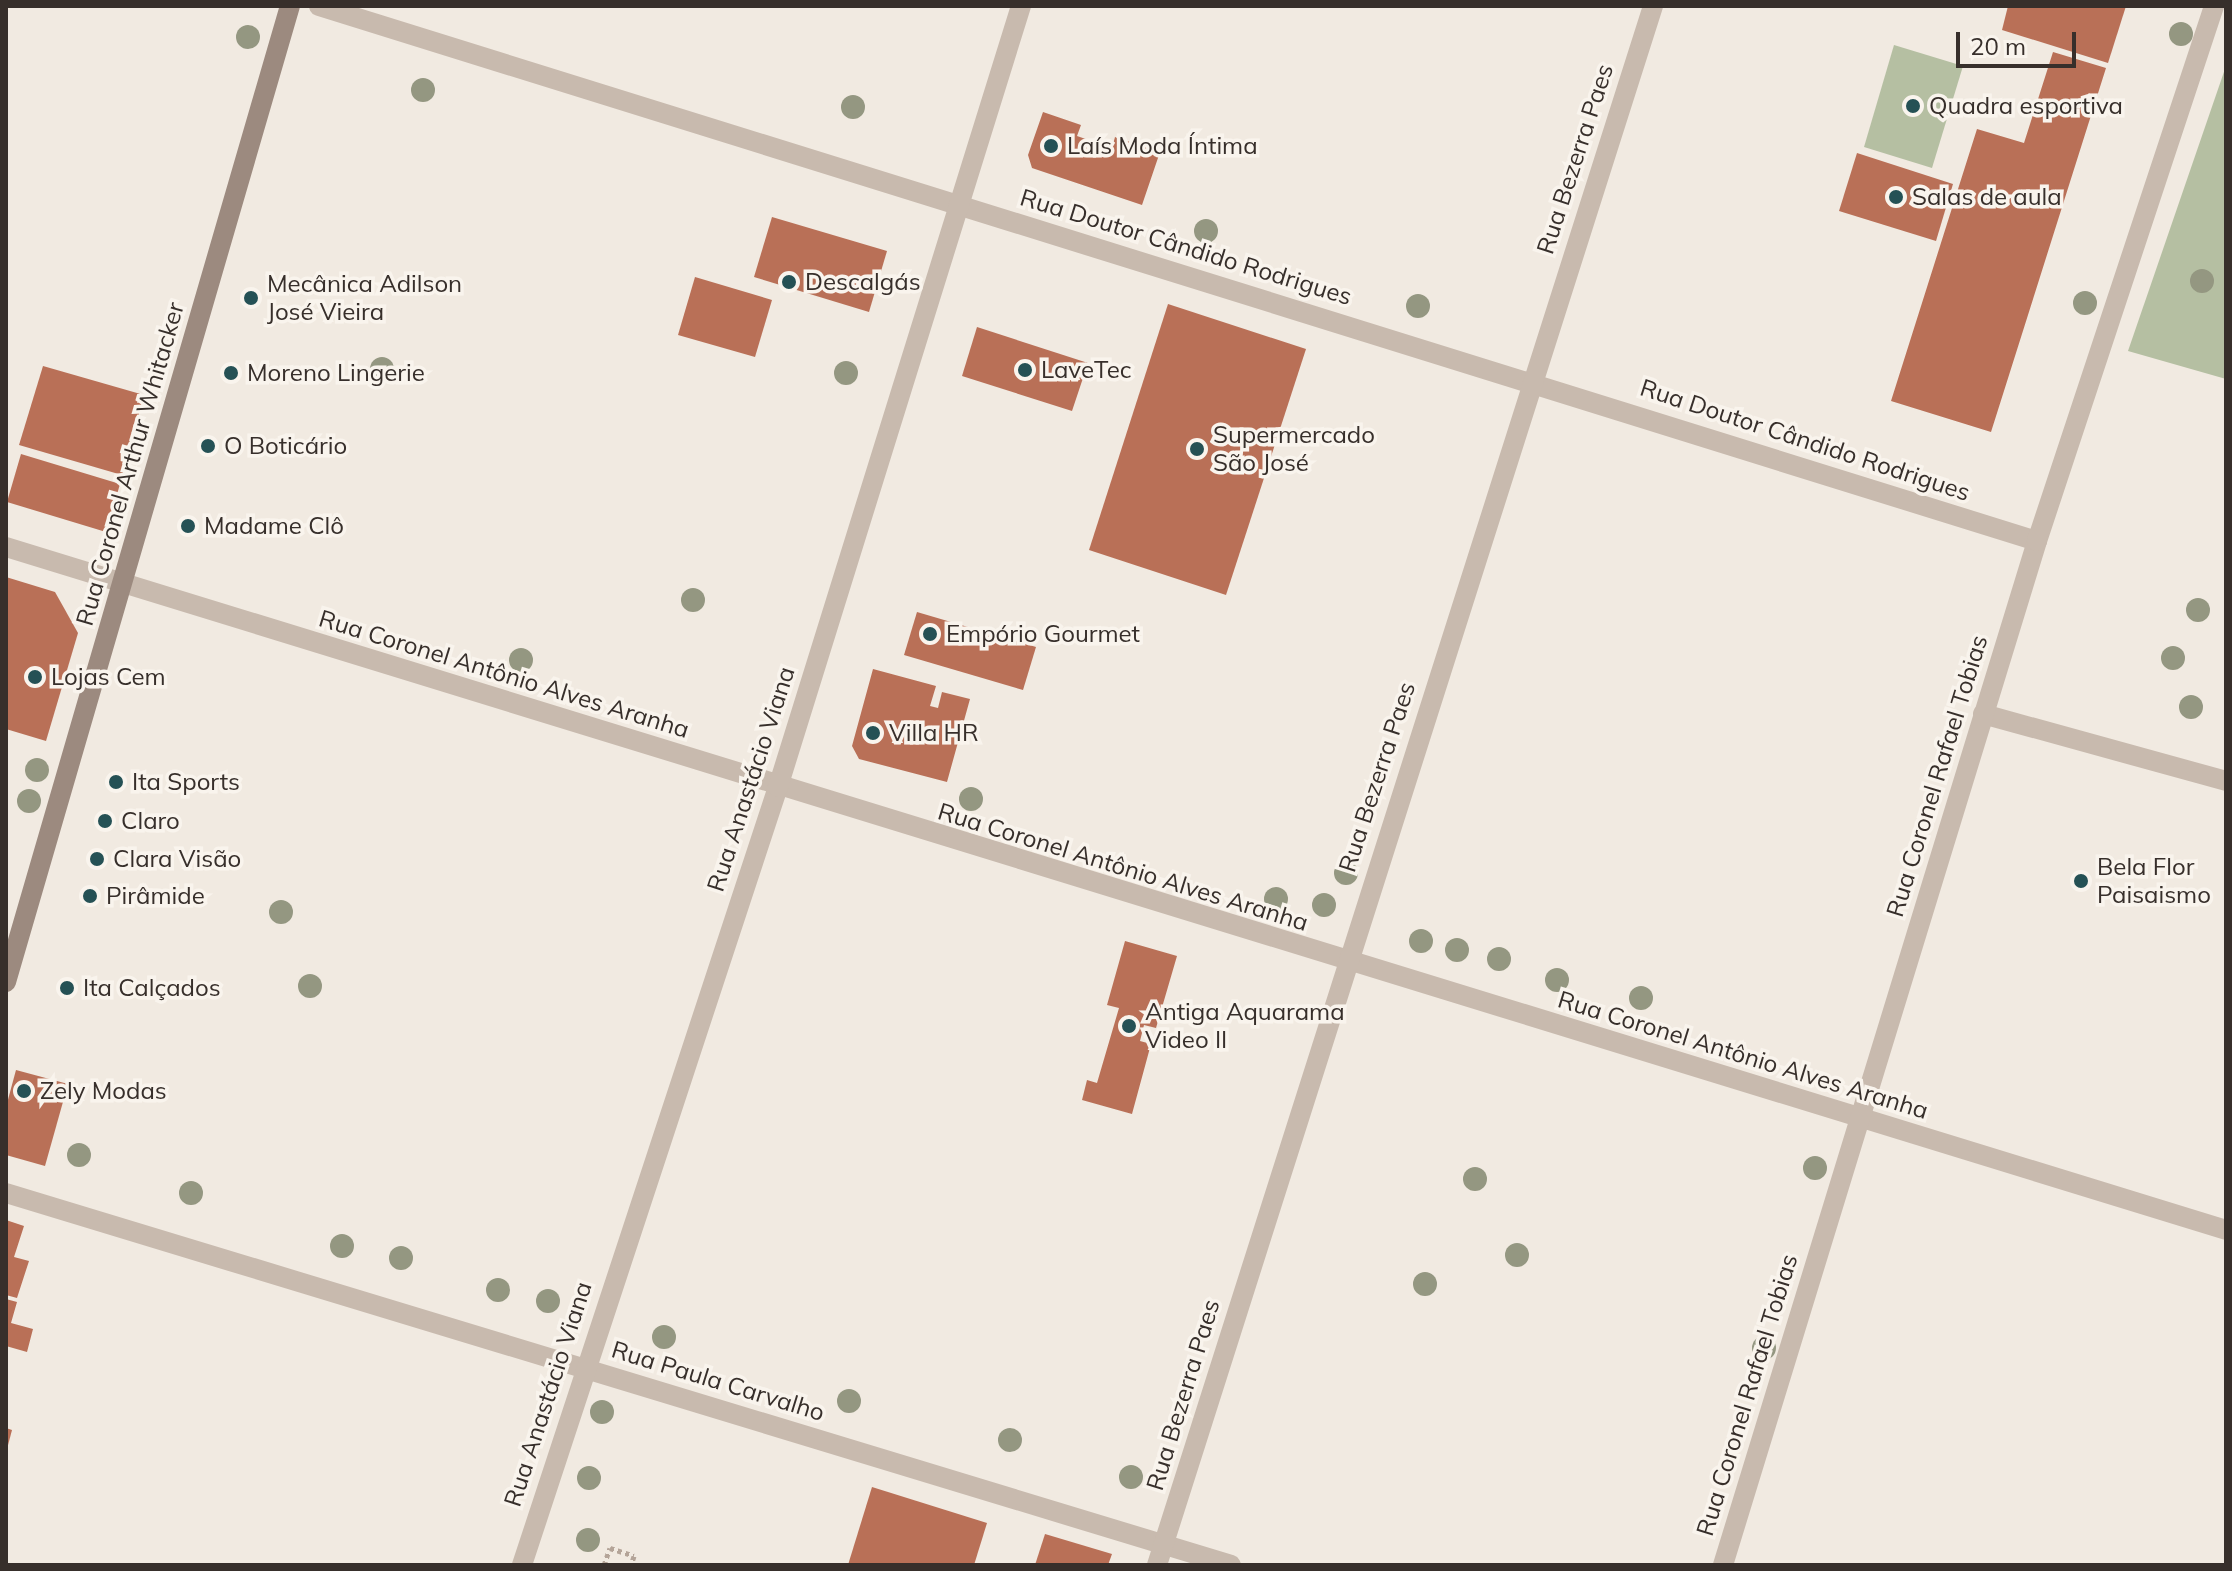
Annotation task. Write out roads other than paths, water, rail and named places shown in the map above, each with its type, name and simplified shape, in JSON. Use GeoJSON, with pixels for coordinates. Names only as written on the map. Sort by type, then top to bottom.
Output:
{"type":"FeatureCollection","features":[{"type":"Feature","properties":{"kind":"main road","name":"Rua Coronel Arthur Whitacker"},"geometry":{"type":"LineString","coordinates":[[6,982],[290,6]]}},
{"type":"Feature","properties":{"kind":"street","name":"Rua Doutor Cândido Rodrigues"},"geometry":{"type":"LineString","coordinates":[[319,6],[1530,380],[2037,541]]}},
{"type":"Feature","properties":{"kind":"street","name":"Rua Anastácio Viana"},"geometry":{"type":"LineString","coordinates":[[522,1565],[582,1367],[778,787],[955,204],[1021,6]]}},
{"type":"Feature","properties":{"kind":"street","name":"Rua Bezerra Paes"},"geometry":{"type":"LineString","coordinates":[[1157,1565],[1530,380],[1653,6]]}},
{"type":"Feature","properties":{"kind":"street","name":"Rua Coronel Rafael Tobias"},"geometry":{"type":"LineString","coordinates":[[1723,1565],[1858,1116],[2037,541],[2214,6]]}},
{"type":"Feature","properties":{"kind":"street","name":"Rua Coronel Antônio Alves Aranha"},"geometry":{"type":"LineString","coordinates":[[6,547],[1345,963],[2226,1230]]}},
{"type":"Feature","properties":{"kind":"street"},"geometry":{"type":"LineString","coordinates":[[1983,714],[2226,781]]}},
{"type":"Feature","properties":{"kind":"street","name":"Rua Paula Carvalho"},"geometry":{"type":"LineString","coordinates":[[6,1193],[1231,1565]]}},
{"type":"Feature","properties":{"kind":"place","name":"Quadra esportiva"},"geometry":{"type":"Point","coordinates":[1913,106]}},
{"type":"Feature","properties":{"kind":"place","name":"Laís Moda Íntima"},"geometry":{"type":"Point","coordinates":[1051,146]}},
{"type":"Feature","properties":{"kind":"place","name":"Salas de aula"},"geometry":{"type":"Point","coordinates":[1896,197]}},
{"type":"Feature","properties":{"kind":"place","name":"Descalgás"},"geometry":{"type":"Point","coordinates":[789,282]}},
{"type":"Feature","properties":{"kind":"place","name":"Mecânica Adilson José Vieira"},"geometry":{"type":"Point","coordinates":[251,298]}},
{"type":"Feature","properties":{"kind":"place","name":"LaveTec"},"geometry":{"type":"Point","coordinates":[1025,370]}},
{"type":"Feature","properties":{"kind":"place","name":"Moreno Lingerie"},"geometry":{"type":"Point","coordinates":[231,373]}},
{"type":"Feature","properties":{"kind":"place","name":"O Boticário"},"geometry":{"type":"Point","coordinates":[208,446]}},
{"type":"Feature","properties":{"kind":"place","name":"Supermercado São José"},"geometry":{"type":"Point","coordinates":[1197,449]}},
{"type":"Feature","properties":{"kind":"place","name":"Madame Clô"},"geometry":{"type":"Point","coordinates":[188,526]}},
{"type":"Feature","properties":{"kind":"place","name":"Empório Gourmet"},"geometry":{"type":"Point","coordinates":[930,634]}},
{"type":"Feature","properties":{"kind":"place","name":"Lojas Cem"},"geometry":{"type":"Point","coordinates":[35,677]}},
{"type":"Feature","properties":{"kind":"place","name":"Villa HR"},"geometry":{"type":"Point","coordinates":[873,733]}},
{"type":"Feature","properties":{"kind":"place","name":"Ita Sports"},"geometry":{"type":"Point","coordinates":[116,782]}},
{"type":"Feature","properties":{"kind":"place","name":"Claro"},"geometry":{"type":"Point","coordinates":[105,821]}},
{"type":"Feature","properties":{"kind":"place","name":"Clara Visão"},"geometry":{"type":"Point","coordinates":[97,859]}},
{"type":"Feature","properties":{"kind":"place","name":"Bela Flor Paisaismo"},"geometry":{"type":"Point","coordinates":[2081,881]}},
{"type":"Feature","properties":{"kind":"place","name":"Pirâmide"},"geometry":{"type":"Point","coordinates":[90,896]}},
{"type":"Feature","properties":{"kind":"place","name":"Ita Calçados"},"geometry":{"type":"Point","coordinates":[67,988]}},
{"type":"Feature","properties":{"kind":"place","name":"Antiga Aquarama Video II"},"geometry":{"type":"Point","coordinates":[1129,1026]}},
{"type":"Feature","properties":{"kind":"place","name":"Zely Modas"},"geometry":{"type":"Point","coordinates":[24,1091]}}]}
